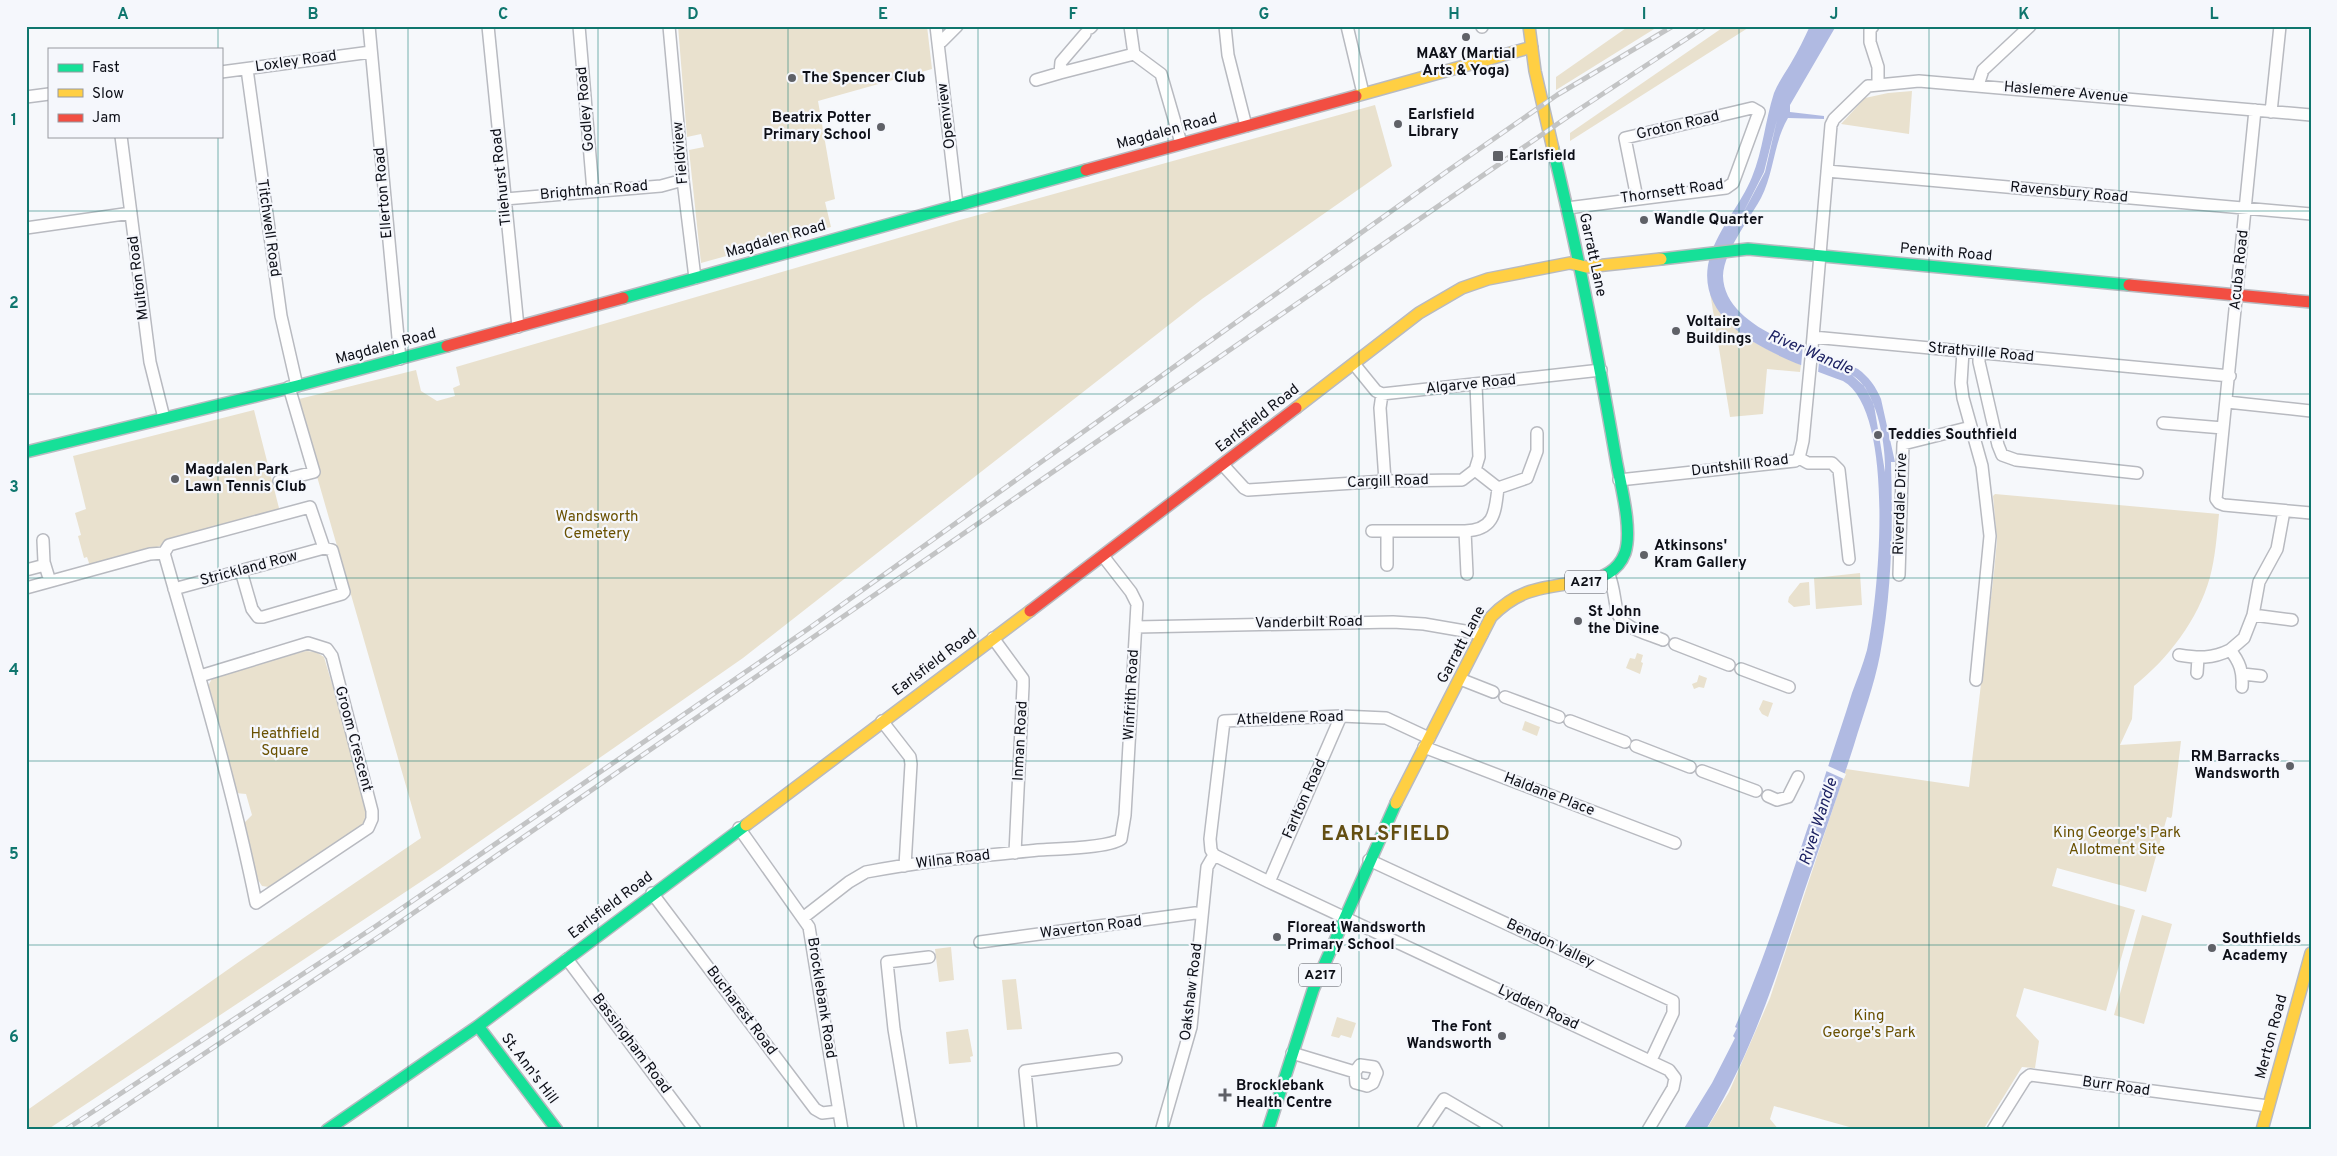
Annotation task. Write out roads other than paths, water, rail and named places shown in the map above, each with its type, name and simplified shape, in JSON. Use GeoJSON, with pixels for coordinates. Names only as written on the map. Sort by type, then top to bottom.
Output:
{"type":"FeatureCollection","features":[{"type":"Feature","properties":{"kind":"main road","name":"Garratt Lane"},"geometry":{"type":"LineString","coordinates":[[1268,1130],[1306,1008],[1344,917],[1412,767],[1492,615],[1512,597],[1547,586],[1596,580],[1609,575],[1619,566],[1626,544],[1619,480],[1601,370],[1529,26]]}},
{"type":"Feature","properties":{"kind":"main road","name":"Magdalen Road"},"geometry":{"type":"LineString","coordinates":[[26,452],[400,359],[1532,47]]}},
{"type":"Feature","properties":{"kind":"main road","name":"Penwith Road"},"geometry":{"type":"LineString","coordinates":[[1579,266],[1586,267],[1748,249],[2311,302]]}},
{"type":"Feature","properties":{"kind":"main road","name":"Earlsfield Road"},"geometry":{"type":"LineString","coordinates":[[327,1130],[478,1026],[652,893],[1103,556],[1419,313],[1462,288],[1488,279],[1570,263],[1579,266]]}},
{"type":"Feature","properties":{"kind":"main road","name":"Merton Road"},"geometry":{"type":"LineString","coordinates":[[2264,1129],[2268,1106],[2311,952]]}},
{"type":"Feature","properties":{"kind":"main road","name":"St. Ann's Hill"},"geometry":{"type":"LineString","coordinates":[[478,1026],[556,1130]]}},
{"type":"Feature","properties":{"kind":"street","name":"Ellerton Road"},"geometry":{"type":"LineString","coordinates":[[369,26],[400,359]]}},
{"type":"Feature","properties":{"kind":"street","name":"Tilehurst Road"},"geometry":{"type":"LineString","coordinates":[[488,26],[518,327]]}},
{"type":"Feature","properties":{"kind":"street","name":"Godley Road"},"geometry":{"type":"LineString","coordinates":[[579,26],[593,191]]}},
{"type":"Feature","properties":{"kind":"street","name":"Fieldview"},"geometry":{"type":"LineString","coordinates":[[669,26],[683,180],[695,278]]}},
{"type":"Feature","properties":{"kind":"street","name":"Openview"},"geometry":{"type":"LineString","coordinates":[[936,26],[957,205]]}},
{"type":"Feature","properties":{"kind":"street"},"geometry":{"type":"LineString","coordinates":[[938,42],[942,41],[957,26]]}},
{"type":"Feature","properties":{"kind":"street"},"geometry":{"type":"LineString","coordinates":[[1130,26],[1134,54],[1161,74],[1181,143]]}},
{"type":"Feature","properties":{"kind":"street"},"geometry":{"type":"LineString","coordinates":[[1225,26],[1228,55],[1246,126]]}},
{"type":"Feature","properties":{"kind":"street"},"geometry":{"type":"LineString","coordinates":[[1347,26],[1362,93]]}},
{"type":"Feature","properties":{"kind":"street"},"geometry":{"type":"LineString","coordinates":[[1812,341],[1831,125],[1834,119],[1868,86],[1878,84],[1878,67],[1870,42],[1870,30],[1873,26]]}},
{"type":"Feature","properties":{"kind":"street"},"geometry":{"type":"LineString","coordinates":[[1978,85],[1983,70],[2030,26]]}},
{"type":"Feature","properties":{"kind":"street"},"geometry":{"type":"LineString","coordinates":[[2271,112],[2280,26]]}},
{"type":"Feature","properties":{"kind":"street"},"geometry":{"type":"LineString","coordinates":[[1060,73],[1061,62],[1089,30]]}},
{"type":"Feature","properties":{"kind":"street","name":"Loxley Road"},"geometry":{"type":"LineString","coordinates":[[222,72],[371,52]]}},
{"type":"Feature","properties":{"kind":"street"},"geometry":{"type":"LineString","coordinates":[[1036,80],[1134,54]]}},
{"type":"Feature","properties":{"kind":"street","name":"Titchwell Road"},"geometry":{"type":"LineString","coordinates":[[247,69],[280,316],[293,386],[314,472],[279,481]]}},
{"type":"Feature","properties":{"kind":"street","name":"Haslemere Avenue"},"geometry":{"type":"LineString","coordinates":[[1878,84],[1919,81],[1978,85],[2311,115]]}},
{"type":"Feature","properties":{"kind":"street"},"geometry":{"type":"LineString","coordinates":[[26,97],[48,94]]}},
{"type":"Feature","properties":{"kind":"street","name":"Groton Road"},"geometry":{"type":"LineString","coordinates":[[1637,198],[1626,138],[1752,108],[1759,112]]}},
{"type":"Feature","properties":{"kind":"street","name":"Acuba Road"},"geometry":{"type":"LineString","coordinates":[[2255,110],[2230,376],[2216,496],[2217,502],[2224,505],[2284,511]]}},
{"type":"Feature","properties":{"kind":"street","name":"Thornsett Road"},"geometry":{"type":"LineString","coordinates":[[1567,208],[1726,188],[1733,183],[1759,112]]}},
{"type":"Feature","properties":{"kind":"street","name":"Multon Road"},"geometry":{"type":"LineString","coordinates":[[122,138],[150,362],[164,418]]}},
{"type":"Feature","properties":{"kind":"street","name":"Ravensbury Road"},"geometry":{"type":"LineString","coordinates":[[1827,171],[2311,214]]}},
{"type":"Feature","properties":{"kind":"street","name":"Brightman Road"},"geometry":{"type":"LineString","coordinates":[[505,198],[661,186],[683,180]]}},
{"type":"Feature","properties":{"kind":"street"},"geometry":{"type":"LineString","coordinates":[[26,228],[131,213]]}},
{"type":"Feature","properties":{"kind":"street","name":"Strathville Road"},"geometry":{"type":"LineString","coordinates":[[1812,341],[1963,351],[2230,376]]}},
{"type":"Feature","properties":{"kind":"street","name":"Duntshill Road"},"geometry":{"type":"LineString","coordinates":[[1619,480],[1794,461],[1799,458],[1803,441],[1812,341]]}},
{"type":"Feature","properties":{"kind":"street"},"geometry":{"type":"LineString","coordinates":[[1963,351],[1961,383],[1984,474],[1990,536],[1976,680]]}},
{"type":"Feature","properties":{"kind":"street"},"geometry":{"type":"LineString","coordinates":[[1979,353],[1982,377],[2002,455],[2016,460],[2137,472]]}},
{"type":"Feature","properties":{"kind":"street"},"geometry":{"type":"LineString","coordinates":[[1354,364],[1376,391],[1382,394],[1380,408],[1385,481]]}},
{"type":"Feature","properties":{"kind":"street","name":"Algarve Road"},"geometry":{"type":"LineString","coordinates":[[1382,394],[1601,370]]}},
{"type":"Feature","properties":{"kind":"street"},"geometry":{"type":"LineString","coordinates":[[1476,385],[1480,457],[1475,470],[1498,488]]}},
{"type":"Feature","properties":{"kind":"street"},"geometry":{"type":"LineString","coordinates":[[2227,402],[2311,412]]}},
{"type":"Feature","properties":{"kind":"street"},"geometry":{"type":"LineString","coordinates":[[2163,423],[2223,428]]}},
{"type":"Feature","properties":{"kind":"street","name":"Riverdale Drive"},"geometry":{"type":"LineString","coordinates":[[1899,575],[1903,444],[1972,427]]}},
{"type":"Feature","properties":{"kind":"street"},"geometry":{"type":"LineString","coordinates":[[1498,488],[1527,478],[1537,452],[1537,433]]}},
{"type":"Feature","properties":{"kind":"street"},"geometry":{"type":"LineString","coordinates":[[1799,458],[1808,463],[1832,463],[1839,470],[1849,559]]}},
{"type":"Feature","properties":{"kind":"street","name":"Cargill Road"},"geometry":{"type":"LineString","coordinates":[[1223,464],[1240,484],[1248,490],[1385,481],[1462,480],[1475,470]]}},
{"type":"Feature","properties":{"kind":"street"},"geometry":{"type":"LineString","coordinates":[[1372,531],[1465,531],[1482,528],[1491,520],[1495,512],[1498,488]]}},
{"type":"Feature","properties":{"kind":"street"},"geometry":{"type":"LineString","coordinates":[[26,588],[150,554],[164,553],[170,545],[310,507],[324,548],[332,550],[344,589],[342,594],[263,617],[256,615],[252,610],[242,571]]}},
{"type":"Feature","properties":{"kind":"street"},"geometry":{"type":"LineString","coordinates":[[2179,655],[2211,658],[2230,650],[2244,638],[2254,615],[2259,582],[2277,549],[2284,511],[2311,514]]}},
{"type":"Feature","properties":{"kind":"street"},"geometry":{"type":"LineString","coordinates":[[1465,531],[1466,574]]}},
{"type":"Feature","properties":{"kind":"street"},"geometry":{"type":"LineString","coordinates":[[1387,532],[1387,565]]}},
{"type":"Feature","properties":{"kind":"street"},"geometry":{"type":"LineString","coordinates":[[26,570],[47,570],[43,540]]}},
{"type":"Feature","properties":{"kind":"street","name":"Strickland Row"},"geometry":{"type":"LineString","coordinates":[[174,589],[324,548]]}},
{"type":"Feature","properties":{"kind":"street"},"geometry":{"type":"LineString","coordinates":[[164,553],[200,676]]}},
{"type":"Feature","properties":{"kind":"street","name":"Winfrith Road"},"geometry":{"type":"LineString","coordinates":[[1103,556],[1131,592],[1137,604],[1124,828],[1121,838],[1117,841]]}},
{"type":"Feature","properties":{"kind":"street"},"geometry":{"type":"LineString","coordinates":[[1609,575],[1614,588],[1617,613],[1624,621],[1663,640]]}},
{"type":"Feature","properties":{"kind":"street"},"geometry":{"type":"LineString","coordinates":[[2254,615],[2292,620]]}},
{"type":"Feature","properties":{"kind":"street","name":"Vanderbilt Road"},"geometry":{"type":"LineString","coordinates":[[1136,627],[1393,622],[1424,624],[1482,634]]}},
{"type":"Feature","properties":{"kind":"street","name":"Inman Road"},"geometry":{"type":"LineString","coordinates":[[993,638],[1023,679],[1024,686],[1015,853]]}},
{"type":"Feature","properties":{"kind":"street","name":"Groom Crescent"},"geometry":{"type":"LineString","coordinates":[[308,644],[327,650],[332,656],[372,811],[372,819],[368,828],[256,903],[244,846],[200,676],[308,644]]}},
{"type":"Feature","properties":{"kind":"street"},"geometry":{"type":"LineString","coordinates":[[1675,644],[1789,687]]}},
{"type":"Feature","properties":{"kind":"street"},"geometry":{"type":"LineString","coordinates":[[2230,650],[2240,664],[2243,674],[2242,687]]}},
{"type":"Feature","properties":{"kind":"street"},"geometry":{"type":"LineString","coordinates":[[2197,673],[2198,658]]}},
{"type":"Feature","properties":{"kind":"street"},"geometry":{"type":"LineString","coordinates":[[2243,674],[2261,676]]}},
{"type":"Feature","properties":{"kind":"street"},"geometry":{"type":"LineString","coordinates":[[1460,679],[1493,692]]}},
{"type":"Feature","properties":{"kind":"street"},"geometry":{"type":"LineString","coordinates":[[1505,696],[1690,767]]}},
{"type":"Feature","properties":{"kind":"street","name":"Atheldene Road"},"geometry":{"type":"LineString","coordinates":[[1202,914],[1207,867],[1214,855],[1211,850],[1210,839],[1224,721],[1341,716],[1386,718],[1426,742]]}},
{"type":"Feature","properties":{"kind":"street","name":"Farlton Road"},"geometry":{"type":"LineString","coordinates":[[1268,882],[1341,716]]}},
{"type":"Feature","properties":{"kind":"street"},"geometry":{"type":"LineString","coordinates":[[882,721],[910,757],[912,764],[905,866]]}},
{"type":"Feature","properties":{"kind":"street","name":"Haldane Place"},"geometry":{"type":"LineString","coordinates":[[1426,742],[1675,843]]}},
{"type":"Feature","properties":{"kind":"street"},"geometry":{"type":"LineString","coordinates":[[1702,771],[1777,800],[1788,797],[1798,778]]}},
{"type":"Feature","properties":{"kind":"street","name":"Brocklebank Road"},"geometry":{"type":"LineString","coordinates":[[739,828],[804,917],[812,938],[842,1130]]}},
{"type":"Feature","properties":{"kind":"street","name":"Wilna Road"},"geometry":{"type":"LineString","coordinates":[[804,917],[849,882],[866,872],[1117,841]]}},
{"type":"Feature","properties":{"kind":"street"},"geometry":{"type":"LineString","coordinates":[[1214,855],[1344,917]]}},
{"type":"Feature","properties":{"kind":"street","name":"Bendon Valley"},"geometry":{"type":"LineString","coordinates":[[1369,860],[1672,1001],[1673,1013],[1651,1060]]}},
{"type":"Feature","properties":{"kind":"street","name":"Bucharest Road"},"geometry":{"type":"LineString","coordinates":[[652,893],[815,1109],[822,1113],[839,1111]]}},
{"type":"Feature","properties":{"kind":"street","name":"Waverton Road"},"geometry":{"type":"LineString","coordinates":[[980,942],[1195,913],[1202,914]]}},
{"type":"Feature","properties":{"kind":"street","name":"Oakshaw Road"},"geometry":{"type":"LineString","coordinates":[[1162,1128],[1191,1027],[1202,914]]}},
{"type":"Feature","properties":{"kind":"street","name":"Lydden Road"},"geometry":{"type":"LineString","coordinates":[[1344,917],[1669,1070],[1675,1078],[1673,1088],[1648,1130]]}},
{"type":"Feature","properties":{"kind":"street"},"geometry":{"type":"LineString","coordinates":[[911,1130],[894,1030],[886,962],[929,957]]}},
{"type":"Feature","properties":{"kind":"street","name":"Bassingham Road"},"geometry":{"type":"LineString","coordinates":[[567,959],[695,1130]]}},
{"type":"Feature","properties":{"kind":"street"},"geometry":{"type":"LineString","coordinates":[[1292,1053],[1355,1072]]}},
{"type":"Feature","properties":{"kind":"street"},"geometry":{"type":"LineString","coordinates":[[1030,1130],[1025,1071],[1116,1059]]}},
{"type":"Feature","properties":{"kind":"street","name":"Burr Road"},"geometry":{"type":"LineString","coordinates":[[1993,1130],[2025,1079],[2030,1075],[2268,1106]]}},
{"type":"Feature","properties":{"kind":"street"},"geometry":{"type":"LineString","coordinates":[[1422,1130],[1444,1099],[1497,1130]]}},
{"type":"Feature","properties":{"kind":"water","name":"River Wandle"},"geometry":{"type":"Polygon","coordinates":[[[1810,26],[1836,26],[1790,105],[1790,112],[1824,116],[1824,119],[1788,118],[1783,127],[1769,178],[1761,198],[1732,246],[1724,267],[1723,276],[1727,295],[1739,311],[1755,325],[1798,346],[1858,369],[1869,379],[1881,399],[1895,462],[1891,462],[1892,535],[1887,607],[1875,678],[1836,801],[1763,1012],[1724,1098],[1706,1130],[1683,1130],[1712,1083],[1735,1038],[1733,1036],[1737,1028],[1735,1027],[1760,966],[1782,904],[1867,650],[1872,624],[1879,549],[1877,465],[1871,428],[1860,399],[1843,381],[1800,365],[1753,342],[1733,327],[1718,310],[1709,289],[1708,265],[1711,253],[1721,231],[1752,177],[1774,93],[1810,26]],[[1777,120],[1764,172],[1741,217],[1765,172],[1777,120]],[[1874,406],[1885,472],[1884,447],[1874,406]]]}},
{"type":"Feature","properties":{"kind":"railway"},"geometry":{"type":"LineString","coordinates":[[65,1130],[376,926],[808,629],[1446,172],[1557,95],[1673,26]]}},
{"type":"Feature","properties":{"kind":"railway"},"geometry":{"type":"LineString","coordinates":[[90,1130],[383,934],[1566,118],[1706,26]]}},
{"type":"Feature","properties":{"kind":"place","name":"MA&Y (Martial Arts & Yoga)"},"geometry":{"type":"Point","coordinates":[1466,37]}},
{"type":"Feature","properties":{"kind":"place","name":"The Spencer Club"},"geometry":{"type":"Point","coordinates":[792,78]}},
{"type":"Feature","properties":{"kind":"place","name":"Earlsfield Library"},"geometry":{"type":"Point","coordinates":[1398,124]}},
{"type":"Feature","properties":{"kind":"place","name":"Beatrix Potter Primary School"},"geometry":{"type":"Point","coordinates":[881,127]}},
{"type":"Feature","properties":{"kind":"place","name":"Earlsfield"},"geometry":{"type":"Point","coordinates":[1498,156]}},
{"type":"Feature","properties":{"kind":"place","name":"Wandle Quarter"},"geometry":{"type":"Point","coordinates":[1644,220]}},
{"type":"Feature","properties":{"kind":"place","name":"Voltaire Buildings"},"geometry":{"type":"Point","coordinates":[1676,331]}},
{"type":"Feature","properties":{"kind":"place","name":"Teddies Southfield"},"geometry":{"type":"Point","coordinates":[1878,435]}},
{"type":"Feature","properties":{"kind":"place","name":"Magdalen Park Lawn Tennis Club"},"geometry":{"type":"Point","coordinates":[175,479]}},
{"type":"Feature","properties":{"kind":"place","name":"Atkinsons' Kram Gallery"},"geometry":{"type":"Point","coordinates":[1644,555]}},
{"type":"Feature","properties":{"kind":"place","name":"St John the Divine"},"geometry":{"type":"Point","coordinates":[1578,621]}},
{"type":"Feature","properties":{"kind":"place","name":"RM Barracks Wandsworth"},"geometry":{"type":"Point","coordinates":[2290,766]}},
{"type":"Feature","properties":{"kind":"place","name":"Floreat Wandsworth Primary School"},"geometry":{"type":"Point","coordinates":[1277,937]}},
{"type":"Feature","properties":{"kind":"place","name":"Southfields Academy"},"geometry":{"type":"Point","coordinates":[2212,948]}},
{"type":"Feature","properties":{"kind":"place","name":"The Font Wandsworth"},"geometry":{"type":"Point","coordinates":[1502,1036]}},
{"type":"Feature","properties":{"kind":"place","name":"Brocklebank Health Centre"},"geometry":{"type":"Point","coordinates":[1225,1095]}},
{"type":"Feature","properties":{"kind":"district","name":"EARLSFIELD"},"geometry":{"type":"Point","coordinates":[1386,835]}},
{"type":"Feature","properties":{"kind":"park label","name":"Wandsworth Cemetery"},"geometry":{"type":"Point","coordinates":[597,526]}},
{"type":"Feature","properties":{"kind":"park label","name":"Heathfield Square"},"geometry":{"type":"Point","coordinates":[285,742]}},
{"type":"Feature","properties":{"kind":"park label","name":"King George's Park Allotment Site"},"geometry":{"type":"Point","coordinates":[2117,842]}},
{"type":"Feature","properties":{"kind":"park label","name":"King George's Park"},"geometry":{"type":"Point","coordinates":[1869,1024]}}]}
